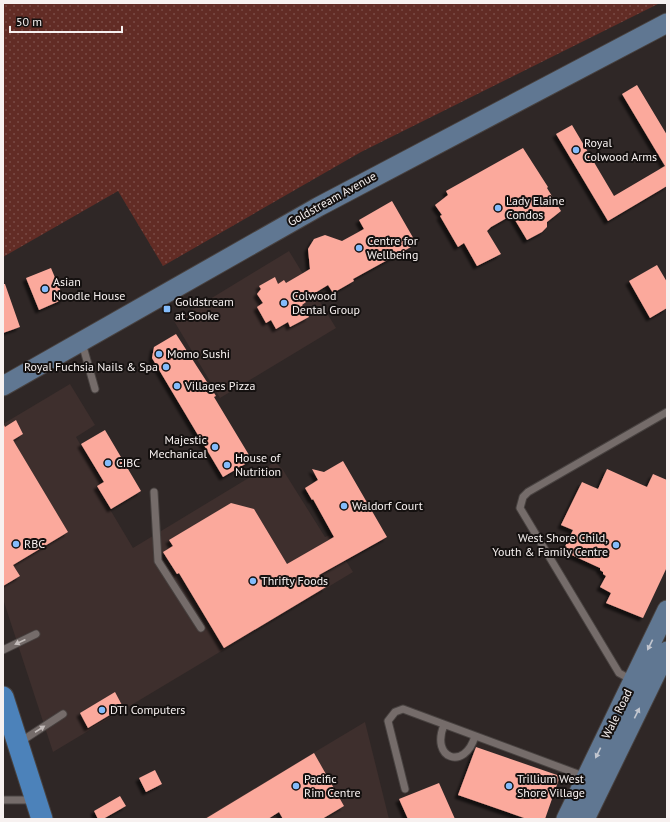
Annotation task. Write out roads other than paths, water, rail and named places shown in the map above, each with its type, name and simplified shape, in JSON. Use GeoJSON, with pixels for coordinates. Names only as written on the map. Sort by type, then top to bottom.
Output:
{"type":"FeatureCollection","features":[{"type":"Feature","properties":{"kind":"main road"},"geometry":{"type":"LineString","coordinates":[[3,697],[38,810]]}},
{"type":"Feature","properties":{"kind":"street","name":"Goldstream Avenue"},"geometry":{"type":"LineString","coordinates":[[3,386],[375,176],[667,23]]}},
{"type":"Feature","properties":{"kind":"street","name":"Wale Road"},"geometry":{"type":"LineString","coordinates":[[585,819],[641,684],[667,610]]}},
{"type":"Feature","properties":{"kind":"street","name":"Wale Road"},"geometry":{"type":"LineString","coordinates":[[566,819],[586,778],[641,684],[667,651]]}},
{"type":"Feature","properties":{"kind":"lane"},"geometry":{"type":"LineString","coordinates":[[81,341],[95,389]]}},
{"type":"Feature","properties":{"kind":"lane"},"geometry":{"type":"LineString","coordinates":[[641,684],[619,673],[520,508],[523,497],[528,492],[667,412]]}},
{"type":"Feature","properties":{"kind":"lane"},"geometry":{"type":"LineString","coordinates":[[154,492],[158,561],[201,628]]}},
{"type":"Feature","properties":{"kind":"lane"},"geometry":{"type":"LineString","coordinates":[[3,650],[36,634]]}},
{"type":"Feature","properties":{"kind":"lane"},"geometry":{"type":"LineString","coordinates":[[405,789],[388,721],[389,717],[395,712],[403,709],[586,778]]}},
{"type":"Feature","properties":{"kind":"lane"},"geometry":{"type":"LineString","coordinates":[[18,744],[63,714]]}},
{"type":"Feature","properties":{"kind":"lane"},"geometry":{"type":"LineString","coordinates":[[444,725],[440,745],[443,750],[452,757],[459,758],[464,755],[470,749],[475,736]]}},
{"type":"Feature","properties":{"kind":"lane"},"geometry":{"type":"LineString","coordinates":[[3,800],[38,810]]}},
{"type":"Feature","properties":{"kind":"place","name":"Royal Colwood Arms"},"geometry":{"type":"Point","coordinates":[576,150]}},
{"type":"Feature","properties":{"kind":"place","name":"Lady Elaine Condos"},"geometry":{"type":"Point","coordinates":[498,208]}},
{"type":"Feature","properties":{"kind":"place","name":"Centre for Wellbeing"},"geometry":{"type":"Point","coordinates":[359,248]}},
{"type":"Feature","properties":{"kind":"place","name":"Asian Noodle House"},"geometry":{"type":"Point","coordinates":[45,289]}},
{"type":"Feature","properties":{"kind":"place","name":"Colwood Dental Group"},"geometry":{"type":"Point","coordinates":[284,303]}},
{"type":"Feature","properties":{"kind":"place","name":"Goldstream at Sooke"},"geometry":{"type":"Point","coordinates":[167,309]}},
{"type":"Feature","properties":{"kind":"place","name":"Momo Sushi"},"geometry":{"type":"Point","coordinates":[159,354]}},
{"type":"Feature","properties":{"kind":"place","name":"Royal Fuchsia Nails & Spa"},"geometry":{"type":"Point","coordinates":[166,367]}},
{"type":"Feature","properties":{"kind":"place","name":"Villages Pizza"},"geometry":{"type":"Point","coordinates":[177,386]}},
{"type":"Feature","properties":{"kind":"place","name":"Majestic Mechanical"},"geometry":{"type":"Point","coordinates":[215,447]}},
{"type":"Feature","properties":{"kind":"place","name":"CIBC"},"geometry":{"type":"Point","coordinates":[108,463]}},
{"type":"Feature","properties":{"kind":"place","name":"House of Nutrition"},"geometry":{"type":"Point","coordinates":[227,465]}},
{"type":"Feature","properties":{"kind":"place","name":"Waldorf Court"},"geometry":{"type":"Point","coordinates":[344,506]}},
{"type":"Feature","properties":{"kind":"place","name":"RBC"},"geometry":{"type":"Point","coordinates":[16,544]}},
{"type":"Feature","properties":{"kind":"place","name":"West Shore Child, Youth & Family Centre"},"geometry":{"type":"Point","coordinates":[616,545]}},
{"type":"Feature","properties":{"kind":"place","name":"Thrifty Foods"},"geometry":{"type":"Point","coordinates":[253,581]}},
{"type":"Feature","properties":{"kind":"place","name":"DTI Computers"},"geometry":{"type":"Point","coordinates":[102,710]}},
{"type":"Feature","properties":{"kind":"place","name":"Pacific Rim Centre"},"geometry":{"type":"Point","coordinates":[296,786]}},
{"type":"Feature","properties":{"kind":"place","name":"Trillium West Shore Village"},"geometry":{"type":"Point","coordinates":[509,786]}}]}
